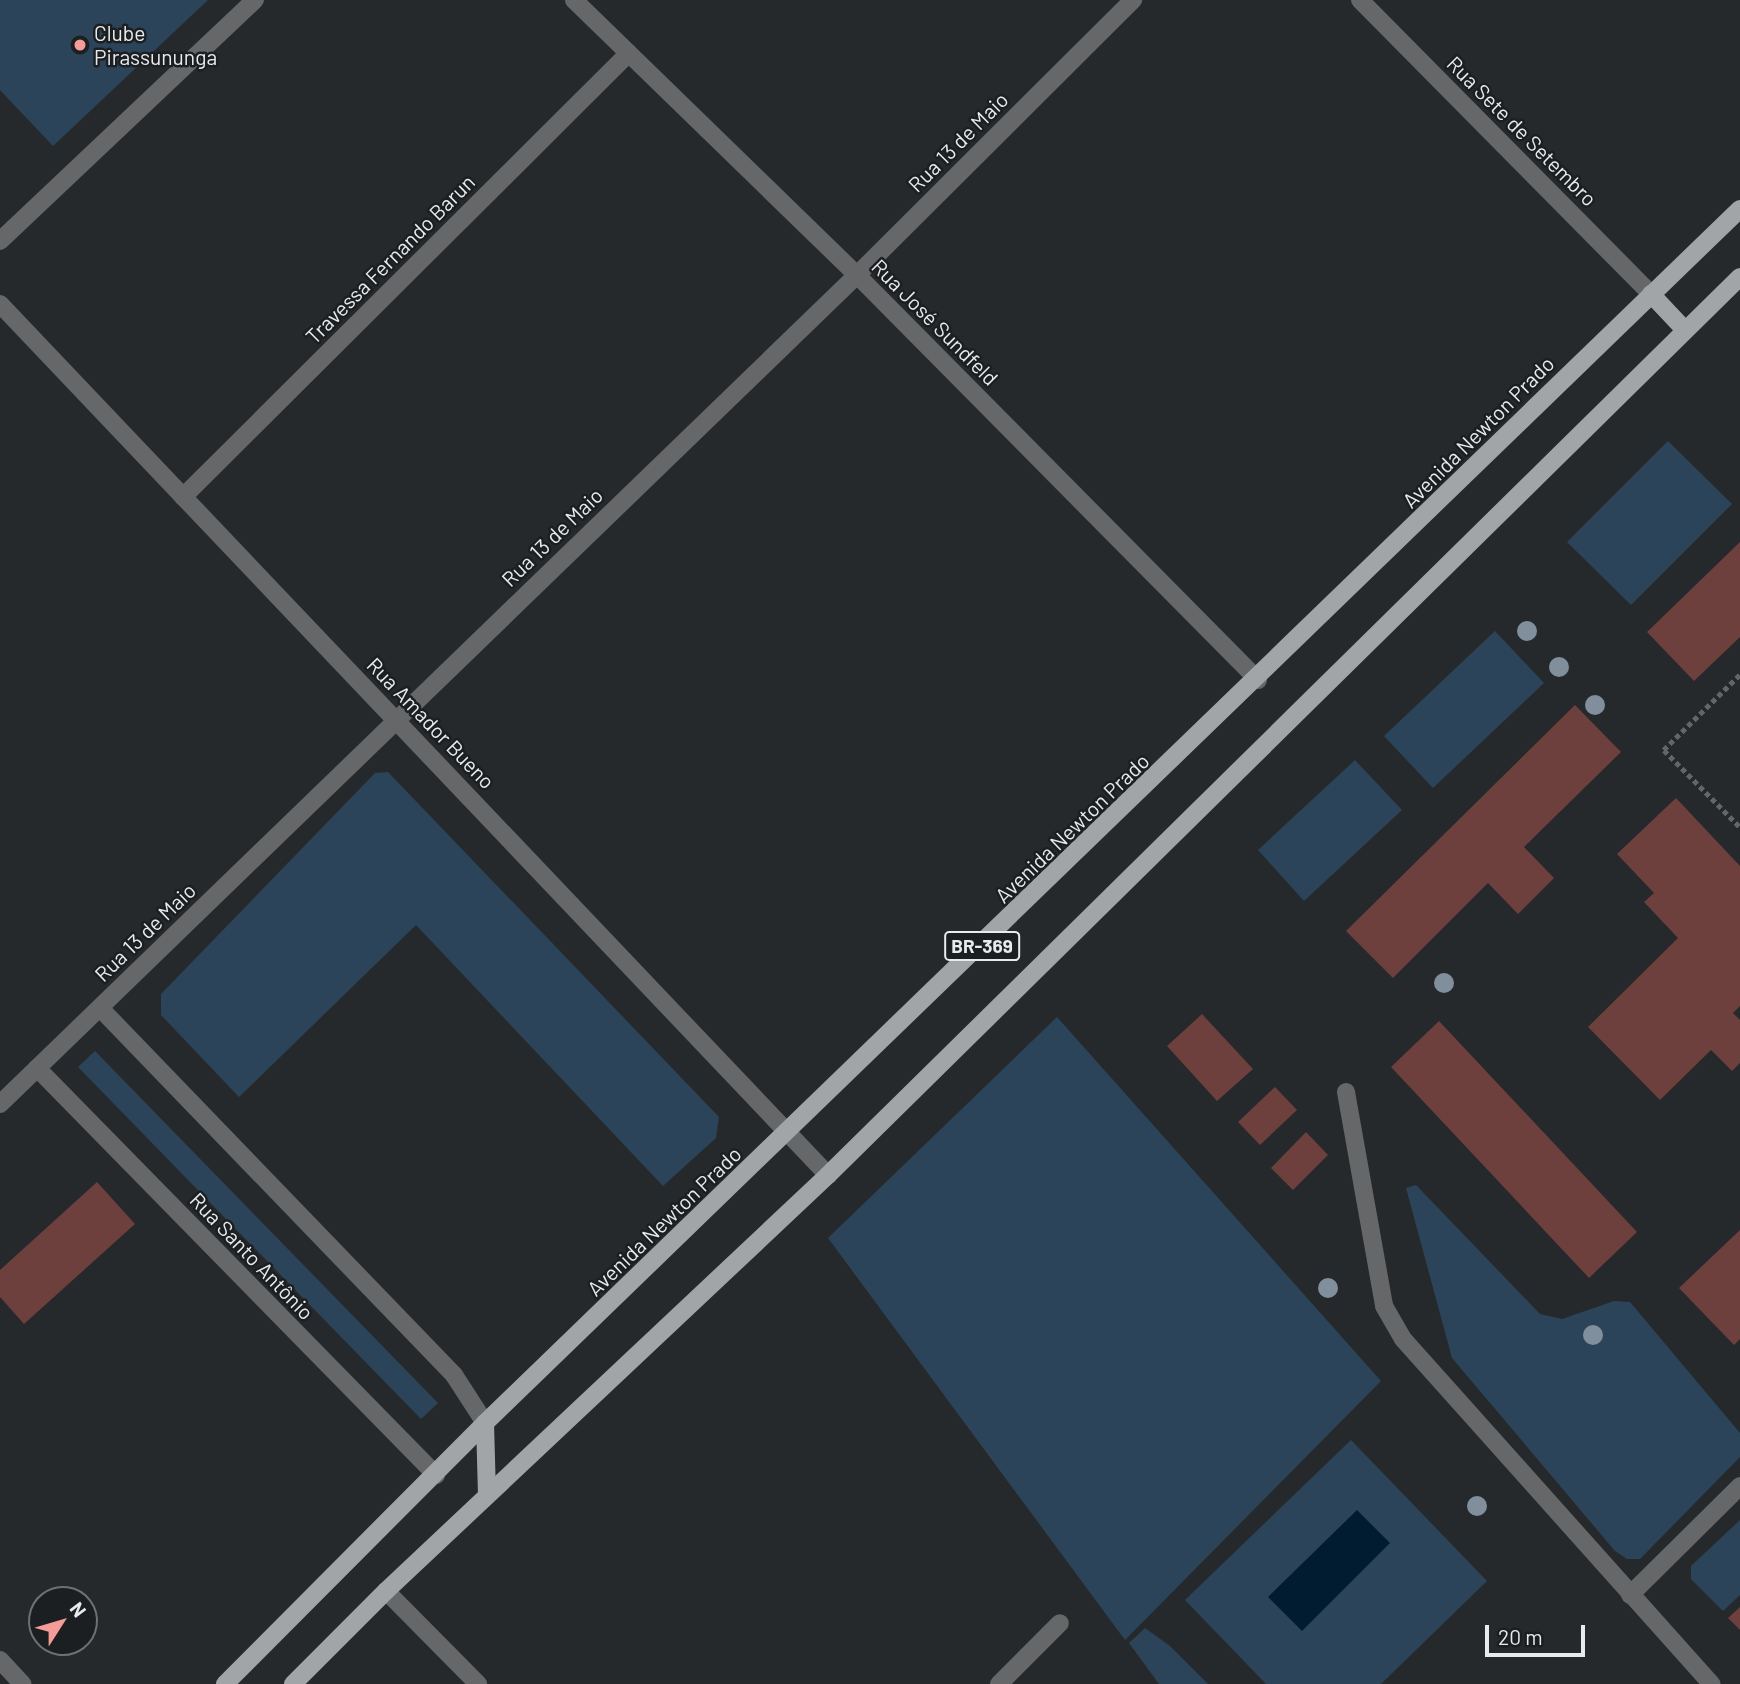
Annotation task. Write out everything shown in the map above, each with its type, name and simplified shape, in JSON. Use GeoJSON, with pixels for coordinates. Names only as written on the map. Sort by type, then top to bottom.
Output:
{"type":"FeatureCollection","features":[{"type":"Feature","properties":{"kind":"main road","name":"Avenida Newton Prado"},"geometry":{"type":"LineString","coordinates":[[225,1684],[485,1423],[1258,680],[1740,209]]}},
{"type":"Feature","properties":{"kind":"main road","name":"BR-369"},"geometry":{"type":"LineString","coordinates":[[293,1684],[386,1591],[828,1175],[1740,277]]}},
{"type":"Feature","properties":{"kind":"main road"},"geometry":{"type":"LineString","coordinates":[[1651,294],[1685,330]]}},
{"type":"Feature","properties":{"kind":"main road"},"geometry":{"type":"LineString","coordinates":[[485,1423],[487,1495]]}},
{"type":"Feature","properties":{"kind":"street"},"geometry":{"type":"LineString","coordinates":[[0,241],[255,0]]}},
{"type":"Feature","properties":{"kind":"street","name":"Rua José Sundfeld"},"geometry":{"type":"LineString","coordinates":[[574,0],[857,275],[1258,680]]}},
{"type":"Feature","properties":{"kind":"street","name":"Rua 13 de Maio"},"geometry":{"type":"LineString","coordinates":[[0,1104],[857,275],[1133,0]]}},
{"type":"Feature","properties":{"kind":"street","name":"Rua Sete de Setembro"},"geometry":{"type":"LineString","coordinates":[[1360,0],[1651,294]]}},
{"type":"Feature","properties":{"kind":"street","name":"Travessa Fernando Barun"},"geometry":{"type":"LineString","coordinates":[[183,497],[629,53]]}},
{"type":"Feature","properties":{"kind":"street","name":"Rua Amador Bueno"},"geometry":{"type":"LineString","coordinates":[[0,304],[828,1175]]}},
{"type":"Feature","properties":{"kind":"street"},"geometry":{"type":"LineString","coordinates":[[100,1007],[454,1375],[485,1423]]}},
{"type":"Feature","properties":{"kind":"street","name":"Rua Santo Antônio"},"geometry":{"type":"LineString","coordinates":[[37,1068],[436,1475]]}},
{"type":"Feature","properties":{"kind":"street"},"geometry":{"type":"LineString","coordinates":[[1346,1091],[1384,1306],[1390,1317],[1432,1377],[1712,1684]]}},
{"type":"Feature","properties":{"kind":"street"},"geometry":{"type":"LineString","coordinates":[[1630,1595],[1740,1486]]}},
{"type":"Feature","properties":{"kind":"street"},"geometry":{"type":"LineString","coordinates":[[386,1591],[478,1684]]}},
{"type":"Feature","properties":{"kind":"street"},"geometry":{"type":"LineString","coordinates":[[999,1684],[1060,1623]]}},
{"type":"Feature","properties":{"kind":"street"},"geometry":{"type":"LineString","coordinates":[[0,1660],[22,1684]]}},
{"type":"Feature","properties":{"kind":"path"},"geometry":{"type":"LineString","coordinates":[[1740,675],[1664,750],[1740,827]]}},
{"type":"Feature","properties":{"kind":"shaded area","name":"Clube Pirassununga"},"geometry":{"type":"Polygon","coordinates":[[[0,0],[208,0],[53,146],[0,90],[0,0]]]}},
{"type":"Feature","properties":{"kind":"shaded area"},"geometry":{"type":"Polygon","coordinates":[[[1668,441],[1732,504],[1631,605],[1567,542],[1668,441]]]}},
{"type":"Feature","properties":{"kind":"shaded area"},"geometry":{"type":"Polygon","coordinates":[[[1495,631],[1544,683],[1433,788],[1384,736],[1495,631]]]}},
{"type":"Feature","properties":{"kind":"shaded area"},"geometry":{"type":"Polygon","coordinates":[[[1355,760],[1402,810],[1304,901],[1258,850],[1355,760]]]}},
{"type":"Feature","properties":{"kind":"shaded area"},"geometry":{"type":"Polygon","coordinates":[[[388,772],[719,1117],[716,1138],[663,1186],[416,925],[239,1097],[161,1015],[161,994],[375,773],[388,772]]]}},
{"type":"Feature","properties":{"kind":"shaded area"},"geometry":{"type":"Polygon","coordinates":[[[1057,1017],[1381,1381],[1125,1640],[828,1238],[1057,1017]]]}},
{"type":"Feature","properties":{"kind":"shaded area"},"geometry":{"type":"Polygon","coordinates":[[[95,1051],[438,1403],[421,1419],[78,1067],[95,1051]]]}},
{"type":"Feature","properties":{"kind":"shaded area"},"geometry":{"type":"Polygon","coordinates":[[[1416,1185],[1540,1314],[1562,1319],[1614,1301],[1630,1302],[1740,1433],[1740,1457],[1640,1559],[1627,1559],[1615,1551],[1452,1358],[1406,1188],[1416,1185]]]}},
{"type":"Feature","properties":{"kind":"shaded area"},"geometry":{"type":"Polygon","coordinates":[[[1351,1440],[1487,1581],[1381,1684],[1266,1684],[1185,1600],[1351,1440]]]}},
{"type":"Feature","properties":{"kind":"shaded area"},"geometry":{"type":"Polygon","coordinates":[[[1357,1510],[1390,1543],[1302,1631],[1268,1597],[1357,1510]]]}},
{"type":"Feature","properties":{"kind":"shaded area"},"geometry":{"type":"Polygon","coordinates":[[[1740,1520],[1740,1595],[1723,1611],[1691,1579],[1691,1566],[1740,1520]]]}},
{"type":"Feature","properties":{"kind":"shaded area"},"geometry":{"type":"Polygon","coordinates":[[[1145,1628],[1170,1646],[1208,1684],[1159,1684],[1129,1643],[1145,1628]]]}},
{"type":"Feature","properties":{"kind":"building"},"geometry":{"type":"Polygon","coordinates":[[[1740,542],[1740,637],[1694,681],[1647,632],[1740,542]]]}},
{"type":"Feature","properties":{"kind":"building"},"geometry":{"type":"Polygon","coordinates":[[[1575,705],[1621,752],[1524,847],[1554,878],[1518,914],[1488,883],[1393,978],[1346,931],[1575,705]]]}},
{"type":"Feature","properties":{"kind":"building"},"geometry":{"type":"Polygon","coordinates":[[[1676,798],[1740,866],[1740,1006],[1733,1013],[1740,1020],[1740,1063],[1732,1071],[1711,1050],[1660,1100],[1588,1027],[1678,938],[1644,902],[1654,893],[1617,854],[1676,798]]]}},
{"type":"Feature","properties":{"kind":"building"},"geometry":{"type":"Polygon","coordinates":[[[1202,1014],[1253,1069],[1217,1101],[1167,1046],[1202,1014]]]}},
{"type":"Feature","properties":{"kind":"building"},"geometry":{"type":"Polygon","coordinates":[[[1439,1021],[1637,1232],[1589,1278],[1391,1067],[1439,1021]]]}},
{"type":"Feature","properties":{"kind":"building"},"geometry":{"type":"Polygon","coordinates":[[[1275,1087],[1297,1110],[1260,1145],[1238,1122],[1275,1087]]]}},
{"type":"Feature","properties":{"kind":"building"},"geometry":{"type":"Polygon","coordinates":[[[1306,1132],[1328,1155],[1293,1190],[1271,1168],[1306,1132]]]}},
{"type":"Feature","properties":{"kind":"building"},"geometry":{"type":"Polygon","coordinates":[[[97,1182],[135,1224],[24,1324],[0,1297],[0,1270],[97,1182]]]}},
{"type":"Feature","properties":{"kind":"building"},"geometry":{"type":"Polygon","coordinates":[[[1740,1230],[1740,1339],[1734,1345],[1679,1288],[1740,1230]]]}},
{"type":"Feature","properties":{"kind":"building"},"geometry":{"type":"Polygon","coordinates":[[[1740,1607],[1740,1630],[1728,1618],[1740,1607]]]}},
{"type":"Feature","properties":{"kind":"place","name":"Clube Pirassununga"},"geometry":{"type":"Point","coordinates":[80,45]}}]}
